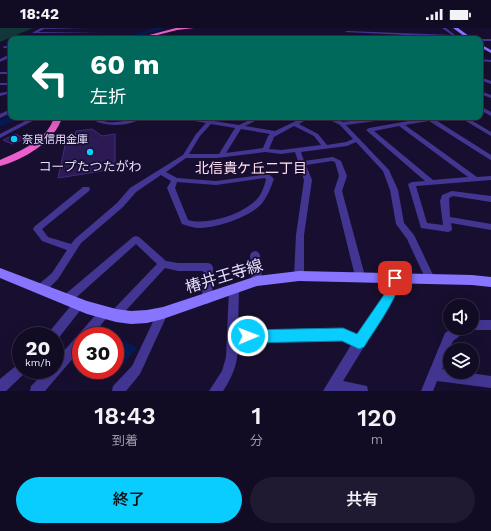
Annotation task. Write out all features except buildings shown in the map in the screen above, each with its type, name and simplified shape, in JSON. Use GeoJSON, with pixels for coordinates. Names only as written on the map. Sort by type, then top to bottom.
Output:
{"type":"FeatureCollection","features":[{"type":"Feature","properties":{"kind":"highway"},"geometry":{"type":"LineString","coordinates":[[149,36],[192,28]]}},
{"type":"Feature","properties":{"kind":"highway"},"geometry":{"type":"LineString","coordinates":[[0,163],[15,157],[43,140],[58,123],[58,120]]}},
{"type":"Feature","properties":{"kind":"main road"},"geometry":{"type":"LineString","coordinates":[[454,28],[467,36]]}},
{"type":"Feature","properties":{"kind":"main road","name":"椿井王寺線"},"geometry":{"type":"LineString","coordinates":[[0,273],[42,288],[78,305],[109,314],[134,318],[149,317],[207,299],[257,281],[299,276],[360,276],[491,282]]}},
{"type":"Feature","properties":{"kind":"street"},"geometry":{"type":"LineString","coordinates":[[34,28],[85,28]]}},
{"type":"Feature","properties":{"kind":"street"},"geometry":{"type":"LineString","coordinates":[[42,28],[34,33],[99,33]]}},
{"type":"Feature","properties":{"kind":"street"},"geometry":{"type":"LineString","coordinates":[[93,28],[102,31],[99,33]]}},
{"type":"Feature","properties":{"kind":"street"},"geometry":{"type":"LineString","coordinates":[[344,28],[349,36]]}},
{"type":"Feature","properties":{"kind":"street"},"geometry":{"type":"LineString","coordinates":[[444,28],[455,36]]}},
{"type":"Feature","properties":{"kind":"street"},"geometry":{"type":"LineString","coordinates":[[414,30],[417,36]]}},
{"type":"Feature","properties":{"kind":"street"},"geometry":{"type":"LineString","coordinates":[[347,32],[400,34],[412,36]]}},
{"type":"Feature","properties":{"kind":"street"},"geometry":{"type":"LineString","coordinates":[[92,36],[99,33]]}},
{"type":"Feature","properties":{"kind":"street"},"geometry":{"type":"LineString","coordinates":[[41,36],[45,34]]}},
{"type":"Feature","properties":{"kind":"street"},"geometry":{"type":"LineString","coordinates":[[424,36],[423,35],[455,36]]}},
{"type":"Feature","properties":{"kind":"street"},"geometry":{"type":"LineString","coordinates":[[0,136],[31,120]]}},
{"type":"Feature","properties":{"kind":"street"},"geometry":{"type":"LineString","coordinates":[[98,120],[113,124],[132,120]]}},
{"type":"Feature","properties":{"kind":"street"},"geometry":{"type":"LineString","coordinates":[[202,120],[276,133]]}},
{"type":"Feature","properties":{"kind":"street"},"geometry":{"type":"LineString","coordinates":[[222,155],[241,126],[254,120]]}},
{"type":"Feature","properties":{"kind":"street"},"geometry":{"type":"LineString","coordinates":[[265,150],[271,136],[302,120]]}},
{"type":"Feature","properties":{"kind":"street"},"geometry":{"type":"LineString","coordinates":[[343,121],[352,123],[367,120]]}},
{"type":"Feature","properties":{"kind":"street"},"geometry":{"type":"LineString","coordinates":[[419,120],[369,130],[431,182]]}},
{"type":"Feature","properties":{"kind":"street"},"geometry":{"type":"LineString","coordinates":[[432,120],[491,158]]}},
{"type":"Feature","properties":{"kind":"street"},"geometry":{"type":"LineString","coordinates":[[467,120],[491,134]]}},
{"type":"Feature","properties":{"kind":"street"},"geometry":{"type":"LineString","coordinates":[[42,288],[55,276],[78,241],[120,205],[133,190],[186,156],[209,121]]}},
{"type":"Feature","properties":{"kind":"street"},"geometry":{"type":"LineString","coordinates":[[343,121],[357,140],[386,170],[394,190],[400,224],[411,237],[430,279]]}},
{"type":"Feature","properties":{"kind":"street"},"geometry":{"type":"LineString","coordinates":[[295,124],[312,131],[326,147]]}},
{"type":"Feature","properties":{"kind":"street"},"geometry":{"type":"LineString","coordinates":[[400,124],[475,179]]}},
{"type":"Feature","properties":{"kind":"street"},"geometry":{"type":"LineString","coordinates":[[186,156],[202,157],[265,150],[281,152],[346,144],[357,140]]}},
{"type":"Feature","properties":{"kind":"street"},"geometry":{"type":"LineString","coordinates":[[297,150],[308,180],[300,235],[299,276]]}},
{"type":"Feature","properties":{"kind":"street"},"geometry":{"type":"LineString","coordinates":[[302,163],[333,159],[338,161],[341,165],[343,176],[338,191],[360,276]]}},
{"type":"Feature","properties":{"kind":"street"},"geometry":{"type":"LineString","coordinates":[[161,172],[175,180],[216,183],[266,176],[270,180],[259,202],[240,214],[215,223],[190,225],[185,222],[171,188],[175,180]]}},
{"type":"Feature","properties":{"kind":"street"},"geometry":{"type":"LineString","coordinates":[[491,178],[412,184],[424,226],[448,228],[445,197],[452,193],[491,199]]}},
{"type":"Feature","properties":{"kind":"street"},"geometry":{"type":"LineString","coordinates":[[73,248],[45,239],[37,229],[86,189]]}},
{"type":"Feature","properties":{"kind":"street"},"geometry":{"type":"LineString","coordinates":[[447,219],[491,227]]}},
{"type":"Feature","properties":{"kind":"street"},"geometry":{"type":"LineString","coordinates":[[66,300],[136,239],[163,264],[208,268],[207,299]]}},
{"type":"Feature","properties":{"kind":"street"},"geometry":{"type":"LineString","coordinates":[[255,255],[257,281]]}},
{"type":"Feature","properties":{"kind":"street"},"geometry":{"type":"LineString","coordinates":[[94,327],[163,264]]}},
{"type":"Feature","properties":{"kind":"street"},"geometry":{"type":"LineString","coordinates":[[362,391],[331,388],[393,290],[395,278]]}},
{"type":"Feature","properties":{"kind":"street"},"geometry":{"type":"LineString","coordinates":[[215,391],[227,374],[232,357],[234,289]]}},
{"type":"Feature","properties":{"kind":"street"},"geometry":{"type":"LineString","coordinates":[[60,327],[78,305]]}},
{"type":"Feature","properties":{"kind":"street"},"geometry":{"type":"LineString","coordinates":[[118,391],[136,370],[162,313]]}},
{"type":"Feature","properties":{"kind":"street"},"geometry":{"type":"LineString","coordinates":[[479,325],[491,325]]}},
{"type":"Feature","properties":{"kind":"street"},"geometry":{"type":"LineString","coordinates":[[232,337],[343,334],[359,342]]}},
{"type":"Feature","properties":{"kind":"street"},"geometry":{"type":"LineString","coordinates":[[426,391],[449,337],[452,335]]}},
{"type":"Feature","properties":{"kind":"street"},"geometry":{"type":"LineString","coordinates":[[64,360],[72,350]]}},
{"type":"Feature","properties":{"kind":"street"},"geometry":{"type":"LineString","coordinates":[[433,374],[491,382]]}},
{"type":"Feature","properties":{"kind":"street"},"geometry":{"type":"LineString","coordinates":[[0,388],[12,377]]}},
{"type":"Feature","properties":{"kind":"street"},"geometry":{"type":"LineString","coordinates":[[36,391],[47,379]]}},
{"type":"Feature","properties":{"kind":"green space"},"geometry":{"type":"Polygon","coordinates":[[[0,28],[33,28],[14,36],[8,36],[8,39],[0,42],[0,28]]]}},
{"type":"Feature","properties":{"kind":"shaded area"},"geometry":{"type":"Polygon","coordinates":[[[125,341],[137,348],[124,364],[125,341]]]}},
{"type":"Feature","properties":{"kind":"waterway"},"geometry":{"type":"LineString","coordinates":[[134,36],[162,28]]}},
{"type":"Feature","properties":{"kind":"waterway"},"geometry":{"type":"LineString","coordinates":[[0,124],[9,120]]}},
{"type":"Feature","properties":{"kind":"place","name":"奈良信用金庫"},"geometry":{"type":"Point","coordinates":[14,139]}},
{"type":"Feature","properties":{"kind":"place","name":"コープたつたがわ"},"geometry":{"type":"Point","coordinates":[90,152]}},
{"type":"Feature","properties":{"kind":"district","name":"北信貴ケ丘二丁目"},"geometry":{"type":"Point","coordinates":[251,168]}},
{"type":"Feature","properties":{"kind":"route"},"geometry":{"type":"LineString","coordinates":[[248,336],[343,334],[359,342],[393,290],[395,278]]}}]}
